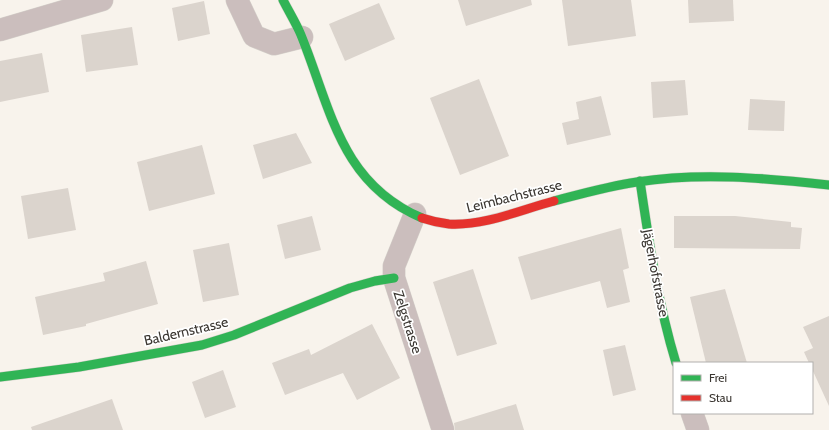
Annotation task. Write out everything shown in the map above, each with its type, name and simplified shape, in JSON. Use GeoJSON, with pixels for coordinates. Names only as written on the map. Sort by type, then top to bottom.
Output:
{"type":"FeatureCollection","features":[{"type":"Feature","properties":{"kind":"street"},"geometry":{"type":"LineString","coordinates":[[0,30],[102,0]]}},
{"type":"Feature","properties":{"kind":"street"},"geometry":{"type":"LineString","coordinates":[[237,0],[254,36],[274,44],[302,37]]}},
{"type":"Feature","properties":{"kind":"street","name":"Leimbachstrasse"},"geometry":{"type":"LineString","coordinates":[[283,0],[302,37],[336,126],[352,160],[381,192],[397,204],[432,221],[448,224],[469,223],[495,218],[569,196],[640,181],[746,177],[829,184]]}},
{"type":"Feature","properties":{"kind":"street","name":"Jägerhofstrasse"},"geometry":{"type":"LineString","coordinates":[[640,181],[653,267],[669,340],[676,362]]}},
{"type":"Feature","properties":{"kind":"street","name":"Zelgstrasse"},"geometry":{"type":"LineString","coordinates":[[415,214],[394,266],[394,278],[443,430]]}},
{"type":"Feature","properties":{"kind":"street","name":"Baldernstrasse"},"geometry":{"type":"LineString","coordinates":[[0,377],[79,367],[202,345],[241,332],[350,288],[394,278]]}},
{"type":"Feature","properties":{"kind":"street"},"geometry":{"type":"LineString","coordinates":[[692,414],[698,430]]}},
{"type":"Feature","properties":{"kind":"building"},"geometry":{"type":"Polygon","coordinates":[[[458,0],[531,0],[532,5],[466,26],[458,0]]]}},
{"type":"Feature","properties":{"kind":"building"},"geometry":{"type":"Polygon","coordinates":[[[562,0],[631,0],[636,36],[568,46],[562,0]]]}},
{"type":"Feature","properties":{"kind":"building"},"geometry":{"type":"Polygon","coordinates":[[[688,0],[733,0],[734,21],[689,23],[688,0]]]}},
{"type":"Feature","properties":{"kind":"building"},"geometry":{"type":"Polygon","coordinates":[[[204,1],[210,34],[178,41],[172,8],[204,1]]]}},
{"type":"Feature","properties":{"kind":"building"},"geometry":{"type":"Polygon","coordinates":[[[379,3],[395,39],[345,61],[329,24],[379,3]]]}},
{"type":"Feature","properties":{"kind":"building"},"geometry":{"type":"Polygon","coordinates":[[[132,27],[138,65],[86,72],[81,35],[132,27]]]}},
{"type":"Feature","properties":{"kind":"building"},"geometry":{"type":"Polygon","coordinates":[[[42,53],[49,92],[0,102],[0,61],[42,53]]]}},
{"type":"Feature","properties":{"kind":"building"},"geometry":{"type":"Polygon","coordinates":[[[479,79],[509,156],[460,175],[430,98],[479,79]]]}},
{"type":"Feature","properties":{"kind":"building"},"geometry":{"type":"Polygon","coordinates":[[[685,80],[688,115],[653,118],[651,82],[685,80]]]}},
{"type":"Feature","properties":{"kind":"building"},"geometry":{"type":"Polygon","coordinates":[[[601,96],[611,135],[567,145],[562,123],[579,119],[576,102],[601,96]]]}},
{"type":"Feature","properties":{"kind":"building"},"geometry":{"type":"Polygon","coordinates":[[[750,99],[785,101],[784,131],[748,130],[750,99]]]}},
{"type":"Feature","properties":{"kind":"building"},"geometry":{"type":"Polygon","coordinates":[[[296,133],[312,163],[263,179],[253,145],[296,133]]]}},
{"type":"Feature","properties":{"kind":"building"},"geometry":{"type":"Polygon","coordinates":[[[202,145],[215,194],[149,211],[137,162],[202,145]]]}},
{"type":"Feature","properties":{"kind":"building"},"geometry":{"type":"Polygon","coordinates":[[[68,188],[76,230],[28,239],[21,196],[68,188]]]}},
{"type":"Feature","properties":{"kind":"building"},"geometry":{"type":"Polygon","coordinates":[[[312,216],[321,250],[285,259],[277,225],[312,216]]]}},
{"type":"Feature","properties":{"kind":"building"},"geometry":{"type":"Polygon","coordinates":[[[674,216],[735,216],[791,222],[791,227],[802,228],[800,249],[674,248],[674,216]]]}},
{"type":"Feature","properties":{"kind":"building"},"geometry":{"type":"Polygon","coordinates":[[[621,228],[629,268],[623,270],[630,302],[607,308],[600,281],[531,300],[518,257],[621,228]]]}},
{"type":"Feature","properties":{"kind":"building"},"geometry":{"type":"Polygon","coordinates":[[[229,243],[239,295],[203,302],[193,250],[229,243]]]}},
{"type":"Feature","properties":{"kind":"building"},"geometry":{"type":"Polygon","coordinates":[[[146,261],[158,304],[86,324],[86,326],[43,335],[35,297],[105,281],[103,273],[146,261]]]}},
{"type":"Feature","properties":{"kind":"building"},"geometry":{"type":"Polygon","coordinates":[[[473,269],[497,344],[457,356],[433,282],[473,269]]]}},
{"type":"Feature","properties":{"kind":"building"},"geometry":{"type":"Polygon","coordinates":[[[725,289],[747,362],[706,362],[690,297],[725,289]]]}},
{"type":"Feature","properties":{"kind":"building"},"geometry":{"type":"Polygon","coordinates":[[[829,316],[829,406],[813,371],[813,362],[809,362],[804,352],[813,348],[803,327],[829,316]]]}},
{"type":"Feature","properties":{"kind":"building"},"geometry":{"type":"Polygon","coordinates":[[[372,324],[400,378],[357,400],[343,373],[285,395],[272,363],[309,349],[311,355],[372,324]]]}},
{"type":"Feature","properties":{"kind":"building"},"geometry":{"type":"Polygon","coordinates":[[[625,345],[636,390],[613,396],[603,350],[625,345]]]}},
{"type":"Feature","properties":{"kind":"building"},"geometry":{"type":"Polygon","coordinates":[[[223,370],[236,407],[205,418],[192,382],[223,370]]]}},
{"type":"Feature","properties":{"kind":"building"},"geometry":{"type":"Polygon","coordinates":[[[112,399],[123,430],[32,430],[31,427],[112,399]]]}},
{"type":"Feature","properties":{"kind":"building"},"geometry":{"type":"Polygon","coordinates":[[[516,404],[524,430],[455,430],[454,423],[516,404]]]}},
{"type":"Feature","properties":{"kind":"traffic: fast"},"geometry":{"type":"LineString","coordinates":[[283,0],[301,35],[331,116],[342,141],[356,164],[373,185],[394,203],[422,218]]}},
{"type":"Feature","properties":{"kind":"traffic: fast"},"geometry":{"type":"LineString","coordinates":[[554,201],[595,190],[627,184],[685,177],[757,178],[829,185]]}},
{"type":"Feature","properties":{"kind":"traffic: fast"},"geometry":{"type":"LineString","coordinates":[[640,181],[659,296],[676,362]]}},
{"type":"Feature","properties":{"kind":"traffic: fast"},"geometry":{"type":"LineString","coordinates":[[0,377],[79,367],[202,345],[234,335],[350,288],[375,281],[394,278]]}},
{"type":"Feature","properties":{"kind":"traffic: jam"},"geometry":{"type":"LineString","coordinates":[[422,218],[449,224],[476,223],[502,217],[554,201]]}}]}
